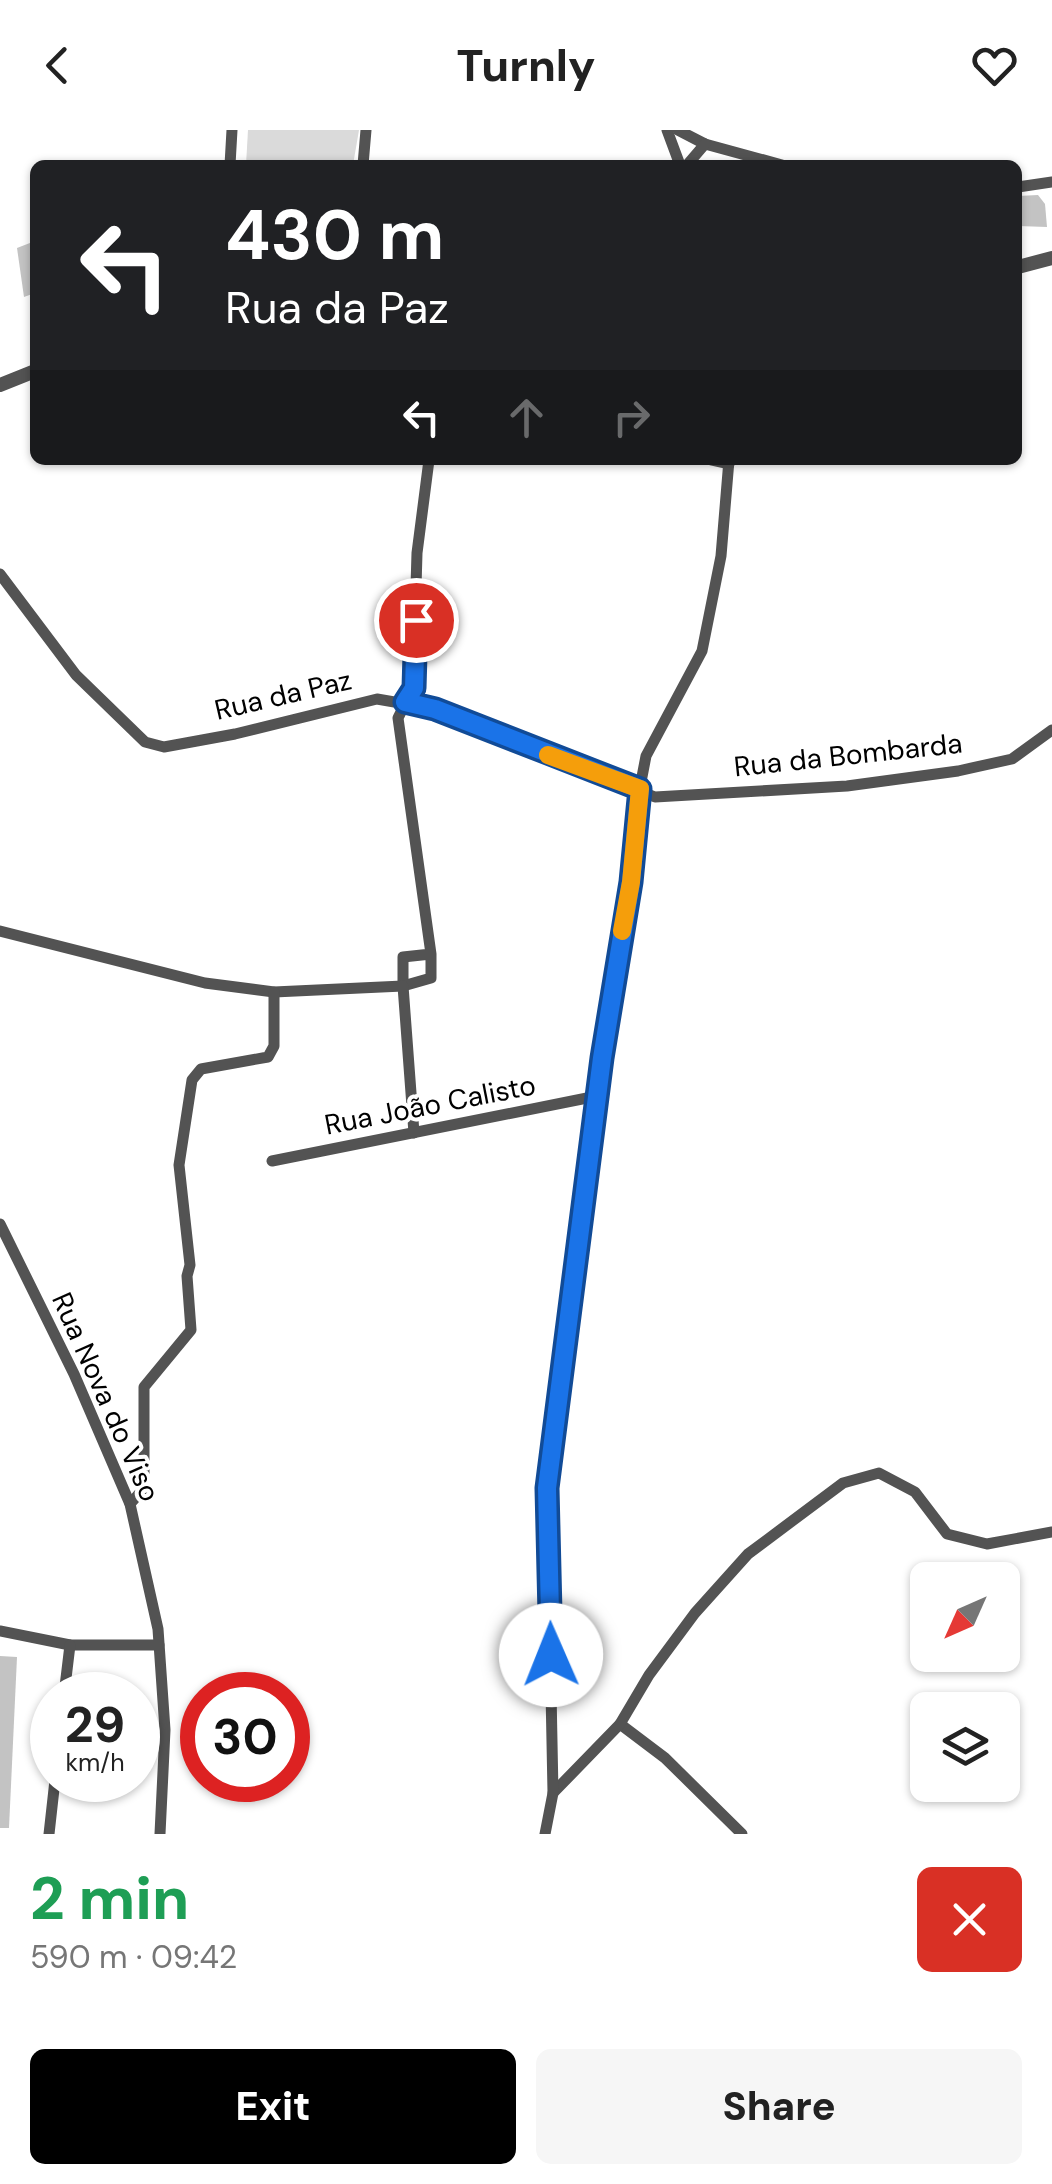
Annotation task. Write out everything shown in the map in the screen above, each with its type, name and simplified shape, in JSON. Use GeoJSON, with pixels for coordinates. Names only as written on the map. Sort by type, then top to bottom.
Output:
{"type":"FeatureCollection","features":[{"type":"Feature","properties":{"kind":"street"},"geometry":{"type":"LineString","coordinates":[[230,160],[232,130]]}},
{"type":"Feature","properties":{"kind":"street"},"geometry":{"type":"LineString","coordinates":[[363,160],[366,130]]}},
{"type":"Feature","properties":{"kind":"street"},"geometry":{"type":"LineString","coordinates":[[667,130],[681,160]]}},
{"type":"Feature","properties":{"kind":"street"},"geometry":{"type":"LineString","coordinates":[[678,130],[706,144],[764,160]]}},
{"type":"Feature","properties":{"kind":"street"},"geometry":{"type":"LineString","coordinates":[[688,160],[706,144]]}},
{"type":"Feature","properties":{"kind":"street"},"geometry":{"type":"LineString","coordinates":[[1022,186],[1052,182]]}},
{"type":"Feature","properties":{"kind":"street"},"geometry":{"type":"LineString","coordinates":[[1022,266],[1052,258]]}},
{"type":"Feature","properties":{"kind":"street"},"geometry":{"type":"LineString","coordinates":[[0,385],[30,374]]}},
{"type":"Feature","properties":{"kind":"street"},"geometry":{"type":"LineString","coordinates":[[0,932],[205,983],[274,992],[403,986],[431,978],[431,954],[398,718],[414,688],[418,553],[428,465]]}},
{"type":"Feature","properties":{"kind":"street"},"geometry":{"type":"LineString","coordinates":[[545,1834],[553,1793],[547,1488],[597,1096],[631,882],[646,756],[702,651],[721,556],[729,465]]}},
{"type":"Feature","properties":{"kind":"street","name":"Rua da Paz"},"geometry":{"type":"LineString","coordinates":[[0,574],[76,675],[146,742],[164,748],[377,699],[435,709],[640,789]]}},
{"type":"Feature","properties":{"kind":"street","name":"Rua da Bombarda"},"geometry":{"type":"LineString","coordinates":[[640,789],[655,796],[847,786],[1012,759],[1052,730]]}},
{"type":"Feature","properties":{"kind":"street"},"geometry":{"type":"LineString","coordinates":[[414,1133],[403,957],[431,954]]}},
{"type":"Feature","properties":{"kind":"street"},"geometry":{"type":"LineString","coordinates":[[130,1504],[144,1488],[144,1387],[191,1330],[187,1276],[190,1265],[178,1165],[192,1080],[200,1069],[268,1057],[274,1046],[274,992]]}},
{"type":"Feature","properties":{"kind":"street","name":"Rua João Calisto"},"geometry":{"type":"LineString","coordinates":[[272,1161],[597,1096]]}},
{"type":"Feature","properties":{"kind":"street","name":"Rua Nova do Viso"},"geometry":{"type":"LineString","coordinates":[[0,1224],[74,1374],[130,1504],[160,1645],[165,1730],[160,1834]]}},
{"type":"Feature","properties":{"kind":"street"},"geometry":{"type":"LineString","coordinates":[[553,1793],[620,1724],[649,1675],[684,1628],[748,1554],[843,1483],[879,1473],[915,1492],[947,1534],[987,1544],[1052,1532]]}},
{"type":"Feature","properties":{"kind":"street"},"geometry":{"type":"LineString","coordinates":[[0,1631],[70,1645],[160,1645]]}},
{"type":"Feature","properties":{"kind":"street"},"geometry":{"type":"LineString","coordinates":[[67,1672],[70,1645]]}},
{"type":"Feature","properties":{"kind":"street"},"geometry":{"type":"LineString","coordinates":[[620,1724],[665,1758],[742,1834]]}},
{"type":"Feature","properties":{"kind":"street"},"geometry":{"type":"LineString","coordinates":[[49,1834],[53,1802]]}},
{"type":"Feature","properties":{"kind":"shaded area"},"geometry":{"type":"Polygon","coordinates":[[[248,130],[359,130],[354,160],[246,160],[248,130]]]}},
{"type":"Feature","properties":{"kind":"building"},"geometry":{"type":"Polygon","coordinates":[[[1038,195],[1045,204],[1047,227],[1022,226],[1022,196],[1038,195]]]}},
{"type":"Feature","properties":{"kind":"building"},"geometry":{"type":"Polygon","coordinates":[[[30,243],[30,295],[24,297],[17,248],[30,243]]]}},
{"type":"Feature","properties":{"kind":"building"},"geometry":{"type":"Polygon","coordinates":[[[0,1656],[17,1657],[9,1828],[0,1828],[0,1656]]]}},
{"type":"Feature","properties":{"kind":"slow traffic"},"geometry":{"type":"LineString","coordinates":[[548,755],[640,789],[622,931]]}},
{"type":"Feature","properties":{"kind":"route"},"geometry":{"type":"LineString","coordinates":[[416,620],[414,688],[405,702],[435,709],[640,789],[631,882],[602,1058],[547,1488],[551,1655]]}}]}
